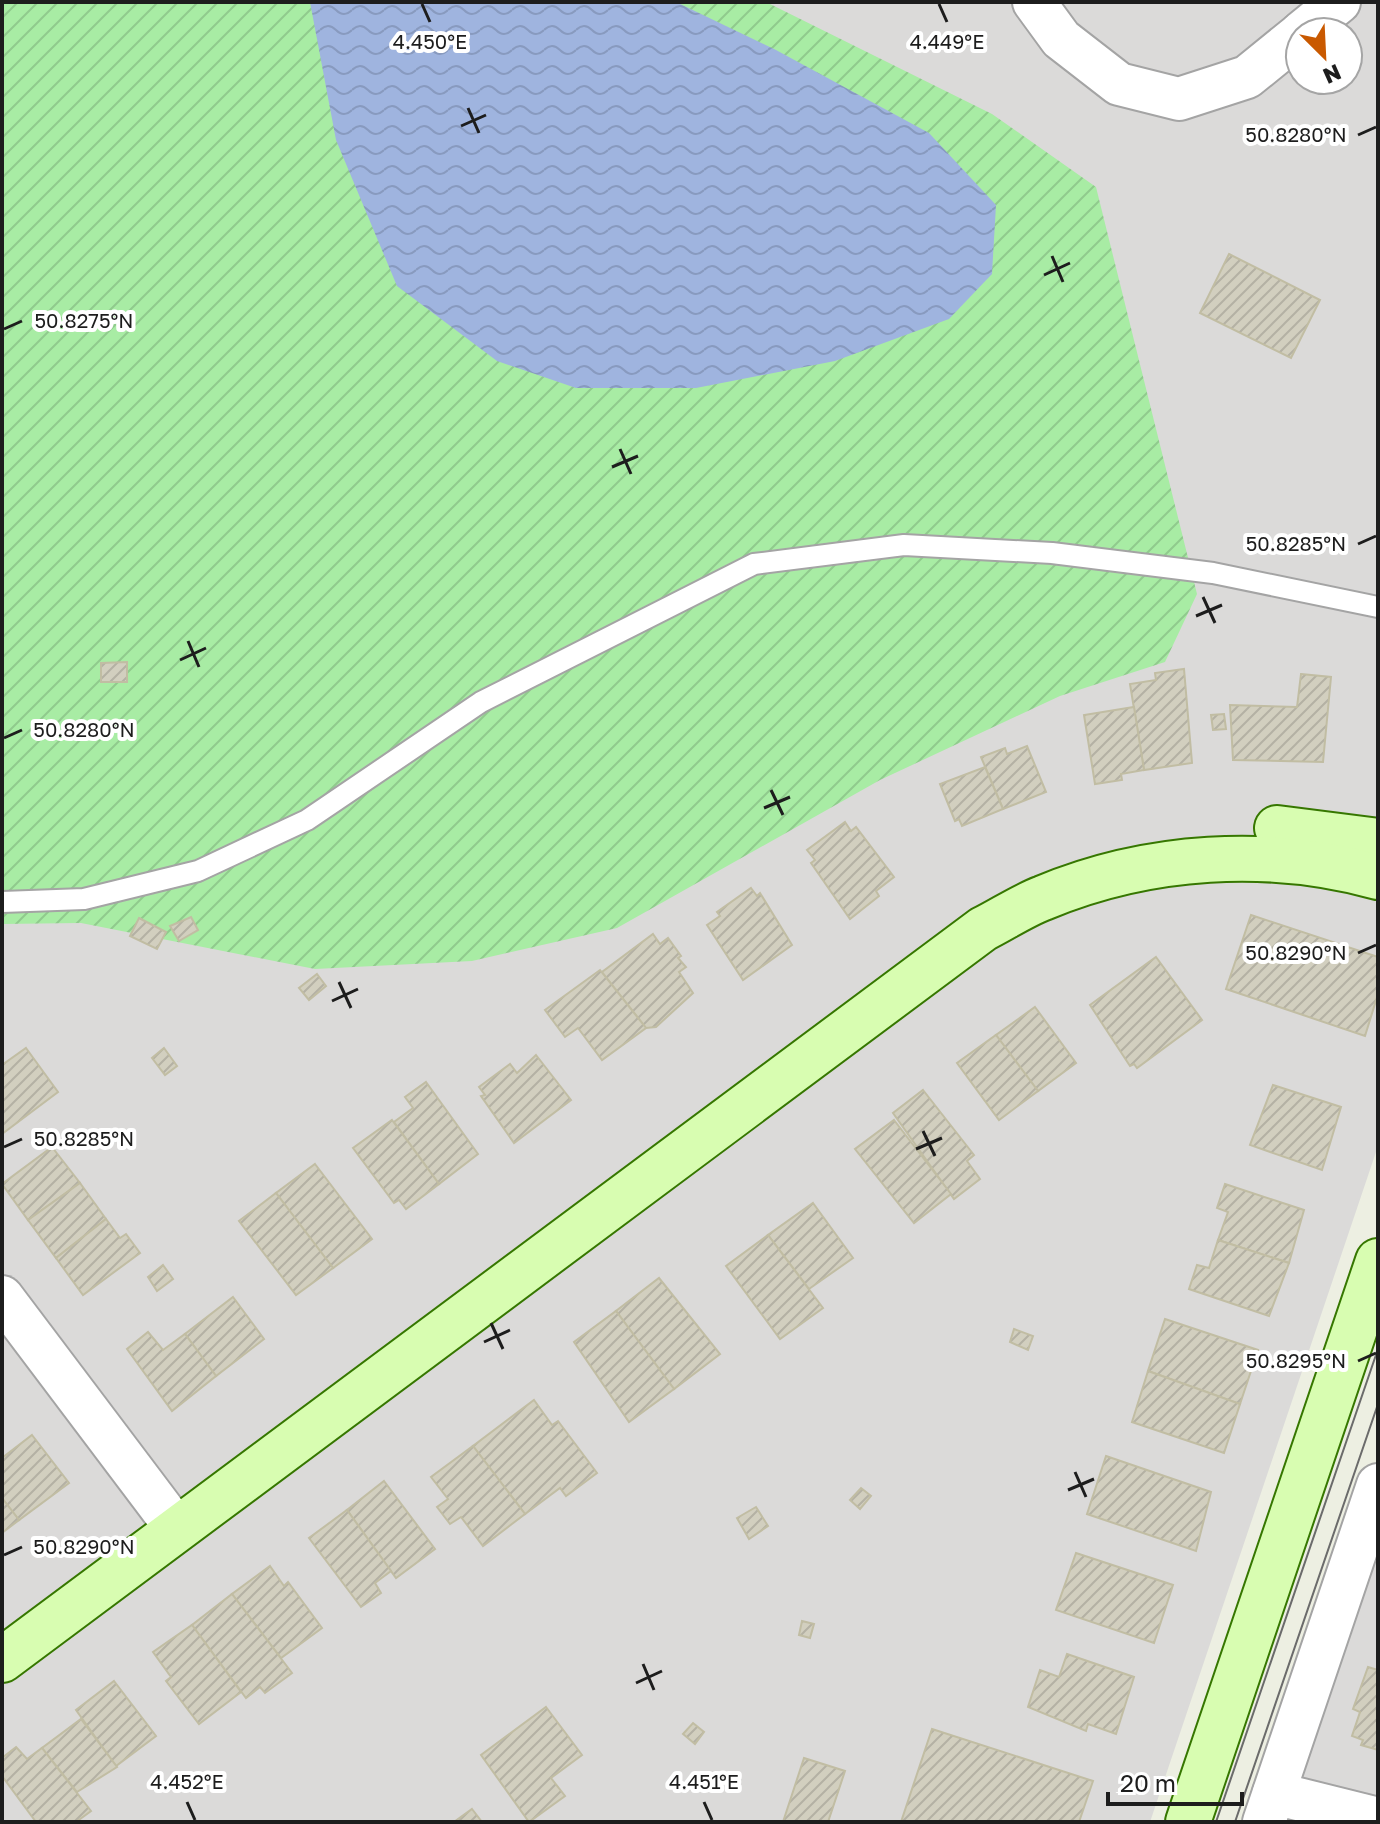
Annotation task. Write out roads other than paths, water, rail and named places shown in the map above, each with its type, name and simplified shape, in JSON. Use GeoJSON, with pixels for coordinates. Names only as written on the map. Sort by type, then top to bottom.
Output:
{"type":"FeatureCollection","features":[{"type":"Feature","properties":{"kind":"street"},"geometry":{"type":"LineString","coordinates":[[1034,2],[1061,39],[1119,84],[1179,99],[1247,77],[1284,47]]}},
{"type":"Feature","properties":{"kind":"street"},"geometry":{"type":"LineString","coordinates":[[1322,16],[1339,2]]}},
{"type":"Feature","properties":{"kind":"street"},"geometry":{"type":"LineString","coordinates":[[2,1660],[169,1519],[969,906],[1036,874],[1101,851],[1157,839],[1274,828],[1378,841]]}},
{"type":"Feature","properties":{"kind":"street"},"geometry":{"type":"LineString","coordinates":[[2,1629],[169,1519],[983,929],[1043,898],[1105,877],[1159,866],[1269,857],[1327,863],[1378,877]]}},
{"type":"Feature","properties":{"kind":"street"},"geometry":{"type":"LineString","coordinates":[[1188,1822],[1378,1261]]}},
{"type":"Feature","properties":{"kind":"street"},"geometry":{"type":"LineString","coordinates":[[2,1297],[169,1519]]}},
{"type":"Feature","properties":{"kind":"street"},"geometry":{"type":"LineString","coordinates":[[1373,1819],[1269,1807],[1378,1485]]}},
{"type":"Feature","properties":{"kind":"lane"},"geometry":{"type":"LineString","coordinates":[[2,902],[84,899],[211,865],[307,820],[481,702],[754,564],[904,545],[1052,553],[1213,573],[1378,607]]}},
{"type":"Feature","properties":{"kind":"water"},"geometry":{"type":"Polygon","coordinates":[[[310,2],[676,2],[776,50],[929,133],[996,205],[992,274],[949,319],[835,361],[696,388],[576,388],[497,361],[397,286],[336,140],[310,2]]]}},
{"type":"Feature","properties":{"kind":"tram line"},"geometry":{"type":"LineString","coordinates":[[1216,1822],[1378,1349]]}},
{"type":"Feature","properties":{"kind":"tram line"},"geometry":{"type":"LineString","coordinates":[[1235,1822],[1378,1404]]}}]}
